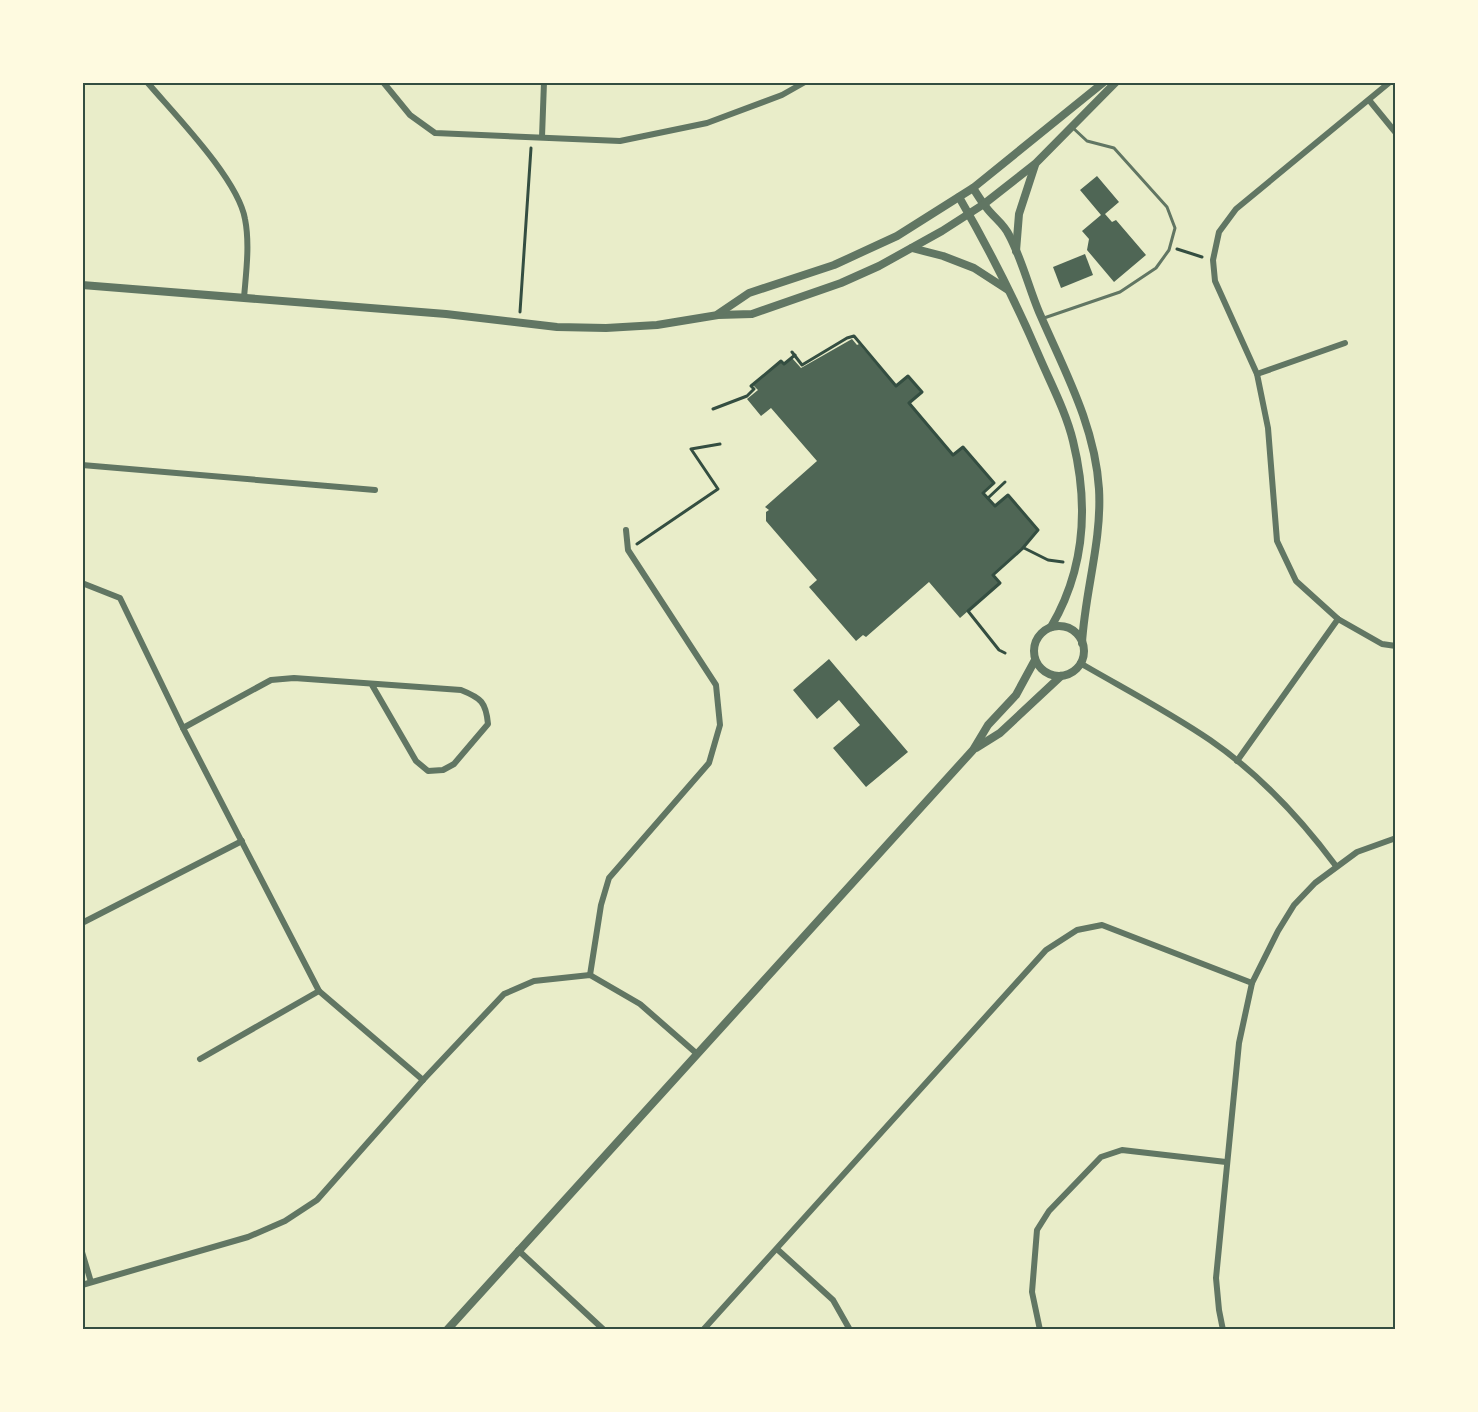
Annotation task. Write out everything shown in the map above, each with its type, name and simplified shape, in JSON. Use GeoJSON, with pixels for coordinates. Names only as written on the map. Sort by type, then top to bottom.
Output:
{"type":"FeatureCollection","features":[{"type":"Feature","properties":{"kind":"street"},"geometry":{"type":"LineString","coordinates":[[147,82],[225,175],[240,203],[245,220],[246,237],[244,298]]}},
{"type":"Feature","properties":{"kind":"street"},"geometry":{"type":"LineString","coordinates":[[383,82],[410,115],[435,133],[620,141],[706,123],[782,95],[805,82]]}},
{"type":"Feature","properties":{"kind":"street"},"geometry":{"type":"LineString","coordinates":[[542,137],[544,82]]}},
{"type":"Feature","properties":{"kind":"street"},"geometry":{"type":"LineString","coordinates":[[717,315],[749,293],[805,276],[897,236],[973,188],[1104,82]]}},
{"type":"Feature","properties":{"kind":"street"},"geometry":{"type":"LineString","coordinates":[[82,285],[520,321],[557,327],[606,328],[657,325],[717,315],[752,314],[842,283],[912,248],[969,214],[1035,164],[1116,82]]}},
{"type":"Feature","properties":{"kind":"street"},"geometry":{"type":"LineString","coordinates":[[1390,82],[1236,209],[1219,232],[1213,260],[1215,281],[1257,374],[1268,428],[1277,542],[1296,581],[1338,619],[1382,644],[1395,646]]}},
{"type":"Feature","properties":{"kind":"street"},"geometry":{"type":"LineString","coordinates":[[1369,100],[1395,133]]}},
{"type":"Feature","properties":{"kind":"street"},"geometry":{"type":"LineString","coordinates":[[1016,254],[1020,214],[1035,164]]}},
{"type":"Feature","properties":{"kind":"street"},"geometry":{"type":"LineString","coordinates":[[973,188],[1009,235],[1089,429],[1096,459],[1099,490],[1098,533],[1083,621],[1083,655],[1080,663],[1075,669],[1060,676],[1000,734],[973,750]]}},
{"type":"Feature","properties":{"kind":"street"},"geometry":{"type":"LineString","coordinates":[[447,1329],[973,750],[988,725],[1016,695],[1035,660],[1034,644],[1038,637],[1051,627],[1070,590],[1082,529],[1081,486],[1073,441],[1059,401],[1009,291],[960,197]]}},
{"type":"Feature","properties":{"kind":"street"},"geometry":{"type":"LineString","coordinates":[[912,248],[943,256],[974,268],[1009,291]]}},
{"type":"Feature","properties":{"kind":"street"},"geometry":{"type":"LineString","coordinates":[[1257,374],[1345,343]]}},
{"type":"Feature","properties":{"kind":"street"},"geometry":{"type":"LineString","coordinates":[[82,465],[375,490]]}},
{"type":"Feature","properties":{"kind":"street"},"geometry":{"type":"LineString","coordinates":[[590,975],[601,905],[609,878],[709,763],[720,725],[716,685],[628,550],[626,530]]}},
{"type":"Feature","properties":{"kind":"street"},"geometry":{"type":"LineString","coordinates":[[82,583],[120,598],[183,728],[320,991],[423,1080]]}},
{"type":"Feature","properties":{"kind":"street"},"geometry":{"type":"LineString","coordinates":[[1237,761],[1338,619]]}},
{"type":"Feature","properties":{"kind":"street"},"geometry":{"type":"LineString","coordinates":[[1051,627],[1068,628],[1076,633],[1082,643]]}},
{"type":"Feature","properties":{"kind":"street"},"geometry":{"type":"LineString","coordinates":[[1035,660],[1045,672],[1060,676]]}},
{"type":"Feature","properties":{"kind":"street"},"geometry":{"type":"LineString","coordinates":[[1080,663],[1210,740],[1237,761],[1303,823],[1336,866]]}},
{"type":"Feature","properties":{"kind":"street"},"geometry":{"type":"LineString","coordinates":[[183,728],[271,680],[294,678],[461,690],[475,696],[486,708],[488,724],[454,764],[443,770],[428,771],[416,761],[372,685]]}},
{"type":"Feature","properties":{"kind":"street"},"geometry":{"type":"LineString","coordinates":[[1223,1329],[1216,1278],[1239,1043],[1252,983],[1294,905],[1315,883],[1357,852],[1395,838]]}},
{"type":"Feature","properties":{"kind":"street"},"geometry":{"type":"LineString","coordinates":[[82,923],[242,841]]}},
{"type":"Feature","properties":{"kind":"street"},"geometry":{"type":"LineString","coordinates":[[703,1329],[1046,950],[1077,930],[1102,924],[1252,983]]}},
{"type":"Feature","properties":{"kind":"street"},"geometry":{"type":"LineString","coordinates":[[82,1285],[248,1237],[285,1221],[317,1200],[423,1080],[504,994],[534,981],[590,975],[640,1004],[696,1053]]}},
{"type":"Feature","properties":{"kind":"street"},"geometry":{"type":"LineString","coordinates":[[200,1059],[320,991]]}},
{"type":"Feature","properties":{"kind":"street"},"geometry":{"type":"LineString","coordinates":[[1040,1329],[1032,1292],[1037,1230],[1048,1211],[1101,1157],[1122,1150],[1226,1162]]}},
{"type":"Feature","properties":{"kind":"street"},"geometry":{"type":"LineString","coordinates":[[777,1249],[833,1300],[850,1329]]}},
{"type":"Feature","properties":{"kind":"street"},"geometry":{"type":"LineString","coordinates":[[518,1250],[604,1329]]}},
{"type":"Feature","properties":{"kind":"street"},"geometry":{"type":"LineString","coordinates":[[82,1252],[92,1282]]}},
{"type":"Feature","properties":{"kind":"lane"},"geometry":{"type":"LineString","coordinates":[[1042,319],[1120,292],[1156,268],[1170,247],[1175,228],[1167,207],[1113,148],[1087,141],[1072,127]]}},
{"type":"Feature","properties":{"kind":"path"},"geometry":{"type":"LineString","coordinates":[[520,321],[532,137]]}},
{"type":"Feature","properties":{"kind":"path"},"geometry":{"type":"LineString","coordinates":[[1170,247],[1213,260]]}},
{"type":"Feature","properties":{"kind":"path"},"geometry":{"type":"LineString","coordinates":[[713,409],[747,396],[754,389],[751,386],[781,361],[784,364],[794,354],[802,365],[854,336],[896,386],[908,376],[922,392],[909,403],[953,455],[963,447],[994,483],[983,493],[995,506],[1008,495],[1038,530],[1024,548],[993,574],[1000,583],[968,612],[999,650],[1005,653]]}},
{"type":"Feature","properties":{"kind":"path"},"geometry":{"type":"LineString","coordinates":[[628,550],[718,489],[691,449],[720,444]]}},
{"type":"Feature","properties":{"kind":"path"},"geometry":{"type":"LineString","coordinates":[[988,498],[1005,482]]}},
{"type":"Feature","properties":{"kind":"path"},"geometry":{"type":"LineString","coordinates":[[1024,548],[1048,560],[1063,562]]}},
{"type":"Feature","properties":{"kind":"building"},"geometry":{"type":"Polygon","coordinates":[[[1097,176],[1119,202],[1105,214],[1112,222],[1116,220],[1146,255],[1114,282],[1087,250],[1089,239],[1082,231],[1101,215],[1080,190],[1097,176]]]}},
{"type":"Feature","properties":{"kind":"building"},"geometry":{"type":"Polygon","coordinates":[[[1085,254],[1093,275],[1061,288],[1053,267],[1085,254]]]}},
{"type":"Feature","properties":{"kind":"building"},"geometry":{"type":"Polygon","coordinates":[[[852,339],[896,387],[908,376],[921,392],[908,403],[953,455],[963,447],[994,483],[983,493],[995,506],[1007,495],[1037,530],[1022,549],[993,575],[1000,583],[960,618],[929,582],[866,637],[863,635],[856,641],[809,587],[817,580],[766,521],[766,512],[769,510],[765,507],[817,461],[771,408],[761,416],[747,399],[758,390],[753,385],[781,361],[784,365],[792,358],[801,368],[852,339]]]}},
{"type":"Feature","properties":{"kind":"building"},"geometry":{"type":"Polygon","coordinates":[[[829,659],[908,752],[866,787],[833,748],[860,725],[839,700],[817,719],[793,690],[829,659]]]}}]}
